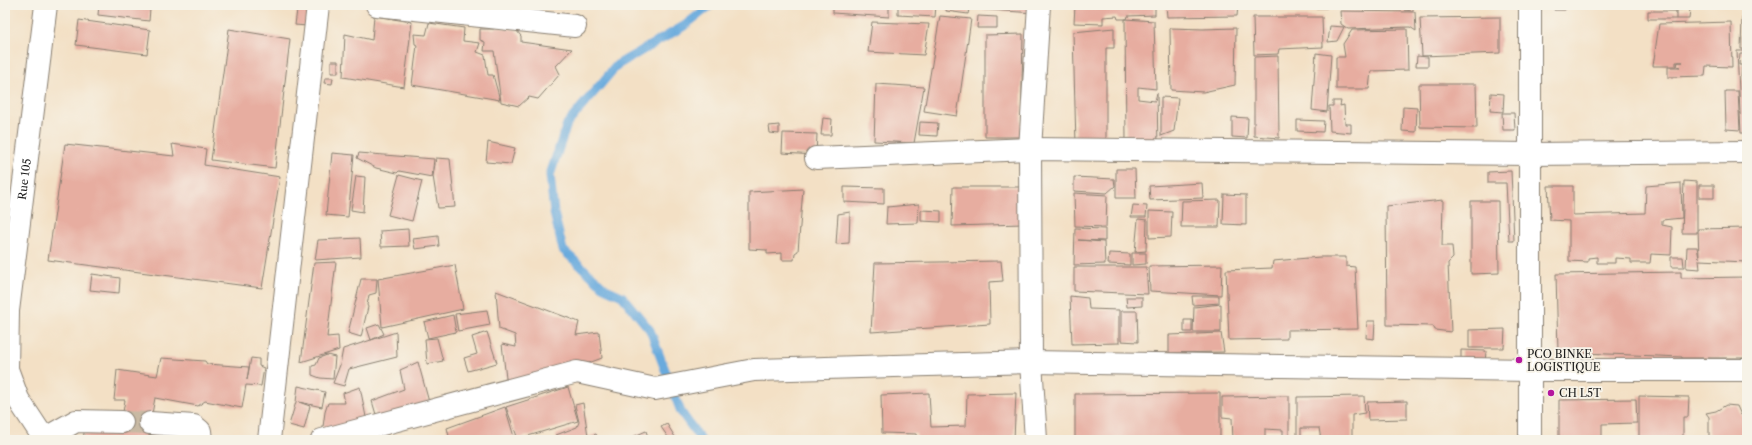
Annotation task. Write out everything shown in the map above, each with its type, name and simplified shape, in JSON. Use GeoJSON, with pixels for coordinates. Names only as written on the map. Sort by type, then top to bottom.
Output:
{"type":"FeatureCollection","features":[{"type":"Feature","properties":{"kind":"street","name":"Rue 105"},"geometry":{"type":"LineString","coordinates":[[44,438],[18,399],[7,369],[8,311],[46,5]]}},
{"type":"Feature","properties":{"kind":"street"},"geometry":{"type":"LineString","coordinates":[[269,440],[318,5]]}},
{"type":"Feature","properties":{"kind":"street"},"geometry":{"type":"LineString","coordinates":[[377,5],[575,26]]}},
{"type":"Feature","properties":{"kind":"street"},"geometry":{"type":"LineString","coordinates":[[1036,440],[1031,362],[1030,149],[1039,5]]}},
{"type":"Feature","properties":{"kind":"street"},"geometry":{"type":"LineString","coordinates":[[1530,5],[1530,440]]}},
{"type":"Feature","properties":{"kind":"street"},"geometry":{"type":"LineString","coordinates":[[816,158],[1030,149],[1530,154],[1747,152]]}},
{"type":"Feature","properties":{"kind":"street"},"geometry":{"type":"LineString","coordinates":[[322,440],[577,372],[655,389],[754,370],[1031,362],[1530,370],[1747,370]]}},
{"type":"Feature","properties":{"kind":"street"},"geometry":{"type":"LineString","coordinates":[[44,438],[76,421],[122,422]]}},
{"type":"Feature","properties":{"kind":"street"},"geometry":{"type":"LineString","coordinates":[[150,423],[194,426],[200,431],[201,440]]}},
{"type":"Feature","properties":{"kind":"building"},"geometry":{"type":"Polygon","coordinates":[[[99,5],[117,5],[150,9],[149,21],[98,15],[99,5]]]}},
{"type":"Feature","properties":{"kind":"building"},"geometry":{"type":"Polygon","coordinates":[[[833,5],[889,5],[889,17],[833,13],[833,5]]]}},
{"type":"Feature","properties":{"kind":"building"},"geometry":{"type":"Polygon","coordinates":[[[898,5],[936,5],[935,17],[898,15],[898,5]]]}},
{"type":"Feature","properties":{"kind":"building"},"geometry":{"type":"Polygon","coordinates":[[[947,5],[970,5],[968,14],[946,11],[947,5]]]}},
{"type":"Feature","properties":{"kind":"building"},"geometry":{"type":"Polygon","coordinates":[[[975,5],[1035,5],[1035,13],[975,9],[975,5]]]}},
{"type":"Feature","properties":{"kind":"building"},"geometry":{"type":"Polygon","coordinates":[[[1155,5],[1155,15],[1128,16],[1127,19],[1118,19],[1117,16],[1103,17],[1103,24],[1074,23],[1075,6],[1155,5]]]}},
{"type":"Feature","properties":{"kind":"building"},"geometry":{"type":"Polygon","coordinates":[[[1166,5],[1238,5],[1237,16],[1167,17],[1166,5]]]}},
{"type":"Feature","properties":{"kind":"building"},"geometry":{"type":"Polygon","coordinates":[[[1250,5],[1327,5],[1327,8],[1250,8],[1250,5]]]}},
{"type":"Feature","properties":{"kind":"building"},"geometry":{"type":"Polygon","coordinates":[[[1339,5],[1404,5],[1404,6],[1339,8],[1339,5]]]}},
{"type":"Feature","properties":{"kind":"building"},"geometry":{"type":"Polygon","coordinates":[[[1405,5],[1413,5],[1413,11],[1404,10],[1405,5]]]}},
{"type":"Feature","properties":{"kind":"building"},"geometry":{"type":"Polygon","coordinates":[[[1554,5],[1564,5],[1565,10],[1554,10],[1554,5]]]}},
{"type":"Feature","properties":{"kind":"building"},"geometry":{"type":"Polygon","coordinates":[[[1690,9],[1689,19],[1677,19],[1677,10],[1690,9]]]}},
{"type":"Feature","properties":{"kind":"building"},"geometry":{"type":"Polygon","coordinates":[[[297,10],[309,12],[307,26],[295,25],[297,10]]]}},
{"type":"Feature","properties":{"kind":"building"},"geometry":{"type":"Polygon","coordinates":[[[1340,11],[1415,12],[1416,31],[1410,27],[1348,29],[1341,24],[1340,11]]]}},
{"type":"Feature","properties":{"kind":"building"},"geometry":{"type":"Polygon","coordinates":[[[1648,11],[1676,11],[1676,19],[1648,19],[1648,11]]]}},
{"type":"Feature","properties":{"kind":"building"},"geometry":{"type":"Polygon","coordinates":[[[374,16],[412,22],[404,87],[343,77],[345,34],[372,40],[374,16]]]}},
{"type":"Feature","properties":{"kind":"building"},"geometry":{"type":"Polygon","coordinates":[[[940,16],[971,19],[957,116],[924,111],[940,16]]]}},
{"type":"Feature","properties":{"kind":"building"},"geometry":{"type":"Polygon","coordinates":[[[978,16],[997,17],[997,28],[977,28],[978,16]]]}},
{"type":"Feature","properties":{"kind":"building"},"geometry":{"type":"Polygon","coordinates":[[[1253,17],[1322,17],[1323,47],[1279,49],[1278,54],[1254,55],[1253,17]]]}},
{"type":"Feature","properties":{"kind":"building"},"geometry":{"type":"Polygon","coordinates":[[[1500,17],[1500,53],[1422,56],[1420,18],[1500,17]]]}},
{"type":"Feature","properties":{"kind":"building"},"geometry":{"type":"Polygon","coordinates":[[[1742,18],[1747,18],[1747,36],[1744,37],[1744,47],[1747,47],[1747,49],[1741,49],[1742,18]]]}},
{"type":"Feature","properties":{"kind":"building"},"geometry":{"type":"Polygon","coordinates":[[[1125,19],[1154,21],[1156,89],[1138,87],[1138,99],[1155,101],[1157,93],[1158,149],[1126,143],[1125,19]]]}},
{"type":"Feature","properties":{"kind":"building"},"geometry":{"type":"Polygon","coordinates":[[[79,20],[150,30],[147,54],[76,45],[79,20]]]}},
{"type":"Feature","properties":{"kind":"building"},"geometry":{"type":"Polygon","coordinates":[[[872,22],[929,24],[924,55],[868,52],[872,22]]]}},
{"type":"Feature","properties":{"kind":"building"},"geometry":{"type":"Polygon","coordinates":[[[1731,22],[1732,67],[1706,66],[1705,76],[1668,77],[1668,67],[1680,67],[1677,66],[1678,62],[1676,62],[1676,66],[1653,66],[1659,24],[1731,22]]]}},
{"type":"Feature","properties":{"kind":"building"},"geometry":{"type":"Polygon","coordinates":[[[429,23],[464,28],[463,41],[480,43],[477,52],[485,55],[488,75],[493,75],[500,100],[412,85],[417,45],[415,44],[414,34],[426,35],[429,23]]]}},
{"type":"Feature","properties":{"kind":"building"},"geometry":{"type":"Polygon","coordinates":[[[1330,26],[1344,27],[1337,41],[1328,42],[1330,26]]]}},
{"type":"Feature","properties":{"kind":"building"},"geometry":{"type":"Polygon","coordinates":[[[496,27],[516,30],[521,36],[521,42],[572,49],[556,66],[560,74],[538,99],[529,97],[519,106],[501,102],[494,51],[484,51],[485,42],[480,40],[480,29],[494,29],[496,27]]]}},
{"type":"Feature","properties":{"kind":"building"},"geometry":{"type":"Polygon","coordinates":[[[1114,28],[1114,48],[1106,48],[1106,145],[1076,145],[1073,32],[1114,28]]]}},
{"type":"Feature","properties":{"kind":"building"},"geometry":{"type":"Polygon","coordinates":[[[1170,28],[1236,28],[1235,85],[1203,92],[1171,90],[1170,28]]]}},
{"type":"Feature","properties":{"kind":"building"},"geometry":{"type":"Polygon","coordinates":[[[229,29],[290,39],[275,168],[211,160],[229,29]]]}},
{"type":"Feature","properties":{"kind":"building"},"geometry":{"type":"Polygon","coordinates":[[[1407,29],[1408,70],[1371,71],[1369,89],[1336,89],[1336,57],[1345,57],[1343,44],[1352,30],[1407,29]]]}},
{"type":"Feature","properties":{"kind":"building"},"geometry":{"type":"Polygon","coordinates":[[[1023,34],[1021,137],[985,137],[985,35],[1023,34]]]}},
{"type":"Feature","properties":{"kind":"building"},"geometry":{"type":"Polygon","coordinates":[[[1737,51],[1747,51],[1747,54],[1740,54],[1739,65],[1747,65],[1742,66],[1741,79],[1747,80],[1747,133],[1741,133],[1737,51]]]}},
{"type":"Feature","properties":{"kind":"building"},"geometry":{"type":"Polygon","coordinates":[[[1316,53],[1331,55],[1327,112],[1312,110],[1316,53]]]}},
{"type":"Feature","properties":{"kind":"building"},"geometry":{"type":"Polygon","coordinates":[[[1278,56],[1279,138],[1254,136],[1254,57],[1278,56]]]}},
{"type":"Feature","properties":{"kind":"building"},"geometry":{"type":"Polygon","coordinates":[[[1417,56],[1428,57],[1428,66],[1416,66],[1417,56]]]}},
{"type":"Feature","properties":{"kind":"building"},"geometry":{"type":"Polygon","coordinates":[[[331,61],[338,61],[338,73],[331,73],[331,61]]]}},
{"type":"Feature","properties":{"kind":"building"},"geometry":{"type":"Polygon","coordinates":[[[325,78],[333,78],[332,84],[324,83],[325,78]]]}},
{"type":"Feature","properties":{"kind":"building"},"geometry":{"type":"Polygon","coordinates":[[[876,84],[924,87],[914,143],[874,141],[876,84]]]}},
{"type":"Feature","properties":{"kind":"building"},"geometry":{"type":"Polygon","coordinates":[[[1419,84],[1476,84],[1477,128],[1420,127],[1419,84]]]}},
{"type":"Feature","properties":{"kind":"building"},"geometry":{"type":"Polygon","coordinates":[[[1725,91],[1738,91],[1740,130],[1726,129],[1725,91]]]}},
{"type":"Feature","properties":{"kind":"building"},"geometry":{"type":"Polygon","coordinates":[[[1491,93],[1504,94],[1503,112],[1490,111],[1491,93]]]}},
{"type":"Feature","properties":{"kind":"building"},"geometry":{"type":"Polygon","coordinates":[[[1161,97],[1178,98],[1174,131],[1161,136],[1161,97]]]}},
{"type":"Feature","properties":{"kind":"building"},"geometry":{"type":"Polygon","coordinates":[[[1333,101],[1341,101],[1340,106],[1344,105],[1345,124],[1351,124],[1351,133],[1330,131],[1329,106],[1333,106],[1333,101]]]}},
{"type":"Feature","properties":{"kind":"building"},"geometry":{"type":"Polygon","coordinates":[[[1403,107],[1417,108],[1416,132],[1402,131],[1403,107]]]}},
{"type":"Feature","properties":{"kind":"building"},"geometry":{"type":"Polygon","coordinates":[[[1502,113],[1514,113],[1515,130],[1503,130],[1502,113]]]}},
{"type":"Feature","properties":{"kind":"building"},"geometry":{"type":"Polygon","coordinates":[[[1232,117],[1248,118],[1247,138],[1232,137],[1232,117]]]}},
{"type":"Feature","properties":{"kind":"building"},"geometry":{"type":"Polygon","coordinates":[[[823,118],[832,119],[831,135],[821,135],[823,118]]]}},
{"type":"Feature","properties":{"kind":"building"},"geometry":{"type":"Polygon","coordinates":[[[1297,120],[1324,121],[1323,132],[1297,131],[1297,120]]]}},
{"type":"Feature","properties":{"kind":"building"},"geometry":{"type":"Polygon","coordinates":[[[920,122],[938,123],[937,136],[919,135],[920,122]]]}},
{"type":"Feature","properties":{"kind":"building"},"geometry":{"type":"Polygon","coordinates":[[[779,125],[779,134],[770,133],[769,126],[779,125]]]}},
{"type":"Feature","properties":{"kind":"building"},"geometry":{"type":"Polygon","coordinates":[[[783,133],[817,134],[816,155],[782,153],[783,133]]]}},
{"type":"Feature","properties":{"kind":"building"},"geometry":{"type":"Polygon","coordinates":[[[488,142],[515,148],[511,164],[486,162],[488,142]]]}},
{"type":"Feature","properties":{"kind":"building"},"geometry":{"type":"Polygon","coordinates":[[[65,144],[174,156],[172,144],[206,149],[204,165],[280,177],[262,288],[48,260],[65,144]]]}},
{"type":"Feature","properties":{"kind":"building"},"geometry":{"type":"Polygon","coordinates":[[[332,153],[354,155],[348,217],[326,215],[332,153]]]}},
{"type":"Feature","properties":{"kind":"building"},"geometry":{"type":"Polygon","coordinates":[[[359,153],[434,159],[432,177],[399,171],[397,173],[376,168],[357,158],[359,153]]]}},
{"type":"Feature","properties":{"kind":"building"},"geometry":{"type":"Polygon","coordinates":[[[436,158],[450,159],[455,207],[438,208],[433,176],[436,158]]]}},
{"type":"Feature","properties":{"kind":"building"},"geometry":{"type":"Polygon","coordinates":[[[1116,169],[1135,169],[1136,198],[1116,198],[1116,169]]]}},
{"type":"Feature","properties":{"kind":"building"},"geometry":{"type":"Polygon","coordinates":[[[1511,171],[1514,241],[1509,241],[1506,183],[1488,183],[1488,172],[1511,171]]]}},
{"type":"Feature","properties":{"kind":"building"},"geometry":{"type":"Polygon","coordinates":[[[399,175],[422,181],[412,221],[388,215],[399,175]]]}},
{"type":"Feature","properties":{"kind":"building"},"geometry":{"type":"Polygon","coordinates":[[[356,176],[365,177],[363,212],[351,210],[356,176]]]}},
{"type":"Feature","properties":{"kind":"building"},"geometry":{"type":"Polygon","coordinates":[[[1074,177],[1114,179],[1115,186],[1107,193],[1074,191],[1074,177]]]}},
{"type":"Feature","properties":{"kind":"building"},"geometry":{"type":"Polygon","coordinates":[[[1684,181],[1697,182],[1697,233],[1682,233],[1684,181]]]}},
{"type":"Feature","properties":{"kind":"building"},"geometry":{"type":"Polygon","coordinates":[[[1202,183],[1203,198],[1150,200],[1149,186],[1202,183]]]}},
{"type":"Feature","properties":{"kind":"building"},"geometry":{"type":"Polygon","coordinates":[[[1681,183],[1682,218],[1662,220],[1662,225],[1672,227],[1671,255],[1651,254],[1650,263],[1631,263],[1631,259],[1615,258],[1615,263],[1597,263],[1597,257],[1588,258],[1588,262],[1569,261],[1569,221],[1550,220],[1548,186],[1573,186],[1573,215],[1645,213],[1646,186],[1681,183]]]}},
{"type":"Feature","properties":{"kind":"building"},"geometry":{"type":"Polygon","coordinates":[[[1699,185],[1714,185],[1714,198],[1699,198],[1699,185]]]}},
{"type":"Feature","properties":{"kind":"building"},"geometry":{"type":"Polygon","coordinates":[[[844,187],[884,188],[884,204],[844,202],[844,187]]]}},
{"type":"Feature","properties":{"kind":"building"},"geometry":{"type":"Polygon","coordinates":[[[953,187],[1022,187],[1023,224],[952,226],[953,187]]]}},
{"type":"Feature","properties":{"kind":"building"},"geometry":{"type":"Polygon","coordinates":[[[803,189],[798,251],[795,253],[794,260],[782,260],[782,253],[767,254],[767,250],[749,249],[749,192],[803,189]]]}},
{"type":"Feature","properties":{"kind":"building"},"geometry":{"type":"Polygon","coordinates":[[[1074,193],[1107,195],[1106,227],[1075,226],[1074,193]]]}},
{"type":"Feature","properties":{"kind":"building"},"geometry":{"type":"Polygon","coordinates":[[[1224,194],[1246,195],[1246,225],[1223,224],[1224,194]]]}},
{"type":"Feature","properties":{"kind":"building"},"geometry":{"type":"Polygon","coordinates":[[[1220,200],[1219,227],[1181,227],[1182,201],[1220,200]]]}},
{"type":"Feature","properties":{"kind":"building"},"geometry":{"type":"Polygon","coordinates":[[[1443,200],[1442,246],[1452,246],[1453,258],[1448,263],[1451,332],[1435,330],[1433,326],[1387,325],[1386,206],[1443,200]]]}},
{"type":"Feature","properties":{"kind":"building"},"geometry":{"type":"Polygon","coordinates":[[[1471,201],[1498,201],[1499,273],[1471,274],[1471,201]]]}},
{"type":"Feature","properties":{"kind":"building"},"geometry":{"type":"Polygon","coordinates":[[[919,204],[918,223],[886,224],[887,207],[919,204]]]}},
{"type":"Feature","properties":{"kind":"building"},"geometry":{"type":"Polygon","coordinates":[[[1133,205],[1147,206],[1146,217],[1131,217],[1133,205]]]}},
{"type":"Feature","properties":{"kind":"building"},"geometry":{"type":"Polygon","coordinates":[[[921,210],[941,211],[941,222],[921,221],[921,210]]]}},
{"type":"Feature","properties":{"kind":"building"},"geometry":{"type":"Polygon","coordinates":[[[1149,211],[1172,212],[1171,237],[1149,238],[1149,211]]]}},
{"type":"Feature","properties":{"kind":"building"},"geometry":{"type":"Polygon","coordinates":[[[850,212],[849,243],[836,244],[838,214],[850,212]]]}},
{"type":"Feature","properties":{"kind":"building"},"geometry":{"type":"Polygon","coordinates":[[[1138,219],[1147,220],[1146,251],[1135,252],[1138,219]]]}},
{"type":"Feature","properties":{"kind":"building"},"geometry":{"type":"Polygon","coordinates":[[[1075,228],[1105,229],[1105,241],[1078,240],[1104,242],[1105,264],[1074,265],[1075,228]]]}},
{"type":"Feature","properties":{"kind":"building"},"geometry":{"type":"Polygon","coordinates":[[[1747,228],[1747,262],[1699,260],[1700,269],[1686,268],[1687,247],[1697,247],[1699,258],[1698,229],[1747,228]]]}},
{"type":"Feature","properties":{"kind":"building"},"geometry":{"type":"Polygon","coordinates":[[[408,229],[409,246],[381,247],[380,231],[408,229]]]}},
{"type":"Feature","properties":{"kind":"building"},"geometry":{"type":"Polygon","coordinates":[[[438,236],[439,246],[415,249],[413,239],[438,236]]]}},
{"type":"Feature","properties":{"kind":"building"},"geometry":{"type":"Polygon","coordinates":[[[360,238],[361,257],[315,260],[318,240],[360,238]]]}},
{"type":"Feature","properties":{"kind":"building"},"geometry":{"type":"Polygon","coordinates":[[[1109,253],[1130,254],[1130,265],[1108,264],[1109,253]]]}},
{"type":"Feature","properties":{"kind":"building"},"geometry":{"type":"Polygon","coordinates":[[[1132,253],[1146,253],[1146,264],[1132,265],[1132,253]]]}},
{"type":"Feature","properties":{"kind":"building"},"geometry":{"type":"Polygon","coordinates":[[[1320,257],[1346,257],[1346,266],[1355,267],[1358,329],[1287,330],[1287,339],[1229,340],[1226,270],[1272,268],[1273,261],[1320,257]]]}},
{"type":"Feature","properties":{"kind":"building"},"geometry":{"type":"Polygon","coordinates":[[[1671,257],[1683,257],[1684,267],[1671,267],[1671,257]]]}},
{"type":"Feature","properties":{"kind":"building"},"geometry":{"type":"Polygon","coordinates":[[[1001,261],[1003,281],[989,282],[990,324],[871,332],[875,263],[1001,261]]]}},
{"type":"Feature","properties":{"kind":"building"},"geometry":{"type":"Polygon","coordinates":[[[336,262],[327,337],[338,336],[339,350],[301,362],[314,263],[336,262]]]}},
{"type":"Feature","properties":{"kind":"building"},"geometry":{"type":"Polygon","coordinates":[[[455,265],[463,309],[382,327],[378,279],[455,265]]]}},
{"type":"Feature","properties":{"kind":"building"},"geometry":{"type":"Polygon","coordinates":[[[1222,265],[1221,295],[1150,291],[1149,266],[1222,265]]]}},
{"type":"Feature","properties":{"kind":"building"},"geometry":{"type":"Polygon","coordinates":[[[1074,267],[1146,267],[1148,294],[1074,291],[1074,267]]]}},
{"type":"Feature","properties":{"kind":"building"},"geometry":{"type":"Polygon","coordinates":[[[1681,272],[1681,278],[1747,277],[1747,358],[1682,358],[1558,352],[1556,274],[1681,272]]]}},
{"type":"Feature","properties":{"kind":"building"},"geometry":{"type":"Polygon","coordinates":[[[92,274],[120,278],[119,293],[90,290],[92,274]]]}},
{"type":"Feature","properties":{"kind":"building"},"geometry":{"type":"Polygon","coordinates":[[[361,279],[377,279],[376,293],[369,295],[368,307],[361,337],[348,333],[361,279]]]}},
{"type":"Feature","properties":{"kind":"building"},"geometry":{"type":"Polygon","coordinates":[[[496,291],[579,322],[576,335],[599,332],[602,358],[586,364],[584,362],[507,387],[502,344],[516,347],[515,335],[499,329],[496,291]]]}},
{"type":"Feature","properties":{"kind":"building"},"geometry":{"type":"Polygon","coordinates":[[[1070,296],[1088,298],[1089,309],[1119,310],[1119,343],[1072,344],[1070,296]]]}},
{"type":"Feature","properties":{"kind":"building"},"geometry":{"type":"Polygon","coordinates":[[[1192,296],[1219,296],[1219,303],[1193,305],[1192,296]]]}},
{"type":"Feature","properties":{"kind":"building"},"geometry":{"type":"Polygon","coordinates":[[[1126,297],[1142,297],[1142,306],[1127,307],[1126,297]]]}},
{"type":"Feature","properties":{"kind":"building"},"geometry":{"type":"Polygon","coordinates":[[[1221,304],[1221,332],[1193,332],[1194,307],[1221,304]]]}},
{"type":"Feature","properties":{"kind":"building"},"geometry":{"type":"Polygon","coordinates":[[[487,310],[490,325],[458,331],[455,314],[487,310]]]}},
{"type":"Feature","properties":{"kind":"building"},"geometry":{"type":"Polygon","coordinates":[[[1121,311],[1137,311],[1138,342],[1121,341],[1121,311]]]}},
{"type":"Feature","properties":{"kind":"building"},"geometry":{"type":"Polygon","coordinates":[[[453,315],[456,332],[428,338],[424,322],[453,315]]]}},
{"type":"Feature","properties":{"kind":"building"},"geometry":{"type":"Polygon","coordinates":[[[1184,320],[1192,320],[1192,332],[1184,332],[1184,320]]]}},
{"type":"Feature","properties":{"kind":"building"},"geometry":{"type":"Polygon","coordinates":[[[1367,321],[1375,321],[1374,339],[1366,338],[1367,321]]]}},
{"type":"Feature","properties":{"kind":"building"},"geometry":{"type":"Polygon","coordinates":[[[379,324],[384,334],[371,340],[367,328],[379,324]]]}},
{"type":"Feature","properties":{"kind":"building"},"geometry":{"type":"Polygon","coordinates":[[[1505,329],[1504,348],[1469,348],[1469,330],[1505,329]]]}},
{"type":"Feature","properties":{"kind":"building"},"geometry":{"type":"Polygon","coordinates":[[[396,332],[397,357],[349,369],[344,386],[333,383],[340,365],[343,349],[396,332]]]}},
{"type":"Feature","properties":{"kind":"building"},"geometry":{"type":"Polygon","coordinates":[[[487,332],[497,363],[468,371],[464,358],[477,354],[472,337],[487,332]]]}},
{"type":"Feature","properties":{"kind":"building"},"geometry":{"type":"Polygon","coordinates":[[[1221,333],[1224,352],[1169,353],[1169,335],[1221,333]]]}},
{"type":"Feature","properties":{"kind":"building"},"geometry":{"type":"Polygon","coordinates":[[[437,338],[443,361],[427,364],[425,339],[437,338]]]}},
{"type":"Feature","properties":{"kind":"building"},"geometry":{"type":"Polygon","coordinates":[[[1461,350],[1486,351],[1485,363],[1461,362],[1461,350]]]}},
{"type":"Feature","properties":{"kind":"building"},"geometry":{"type":"Polygon","coordinates":[[[327,355],[335,357],[333,379],[320,378],[312,375],[312,366],[316,365],[319,358],[327,355]]]}},
{"type":"Feature","properties":{"kind":"building"},"geometry":{"type":"Polygon","coordinates":[[[161,358],[205,361],[207,364],[249,367],[247,380],[251,358],[259,359],[259,366],[264,368],[261,386],[246,385],[242,408],[205,401],[198,406],[155,398],[148,435],[177,440],[83,440],[85,426],[120,430],[125,400],[114,400],[117,370],[157,376],[161,358]]]}},
{"type":"Feature","properties":{"kind":"building"},"geometry":{"type":"Polygon","coordinates":[[[418,362],[429,402],[377,418],[372,401],[404,389],[400,370],[418,362]]]}},
{"type":"Feature","properties":{"kind":"building"},"geometry":{"type":"Polygon","coordinates":[[[298,386],[325,392],[322,407],[299,402],[310,406],[304,429],[289,425],[296,402],[298,386]]]}},
{"type":"Feature","properties":{"kind":"building"},"geometry":{"type":"Polygon","coordinates":[[[360,387],[367,422],[322,434],[325,412],[328,403],[345,403],[343,393],[360,387]]]}},
{"type":"Feature","properties":{"kind":"building"},"geometry":{"type":"Polygon","coordinates":[[[568,387],[578,421],[518,439],[506,407],[568,387]]]}},
{"type":"Feature","properties":{"kind":"building"},"geometry":{"type":"Polygon","coordinates":[[[929,393],[931,427],[966,426],[967,394],[1016,393],[1014,440],[917,440],[916,434],[882,433],[881,395],[929,393]]]}},
{"type":"Feature","properties":{"kind":"building"},"geometry":{"type":"Polygon","coordinates":[[[1220,393],[1220,440],[1075,440],[1075,394],[1220,393]]]}},
{"type":"Feature","properties":{"kind":"building"},"geometry":{"type":"Polygon","coordinates":[[[1289,396],[1289,440],[1283,440],[1283,430],[1265,429],[1265,440],[1233,440],[1232,418],[1222,417],[1222,397],[1289,396]]]}},
{"type":"Feature","properties":{"kind":"building"},"geometry":{"type":"Polygon","coordinates":[[[1364,396],[1365,413],[1352,415],[1352,440],[1321,440],[1319,428],[1301,428],[1301,440],[1297,440],[1297,397],[1364,396]]]}},
{"type":"Feature","properties":{"kind":"building"},"geometry":{"type":"Polygon","coordinates":[[[1639,396],[1689,397],[1688,417],[1683,417],[1683,440],[1639,440],[1639,396]]]}},
{"type":"Feature","properties":{"kind":"building"},"geometry":{"type":"Polygon","coordinates":[[[1636,399],[1637,423],[1602,424],[1602,440],[1559,440],[1559,400],[1636,399]]]}},
{"type":"Feature","properties":{"kind":"building"},"geometry":{"type":"Polygon","coordinates":[[[1407,401],[1407,419],[1368,420],[1367,402],[1407,401]]]}},
{"type":"Feature","properties":{"kind":"building"},"geometry":{"type":"Polygon","coordinates":[[[583,403],[588,436],[576,440],[557,440],[556,435],[577,427],[579,422],[575,405],[583,403]]]}},
{"type":"Feature","properties":{"kind":"building"},"geometry":{"type":"Polygon","coordinates":[[[1726,405],[1737,406],[1741,415],[1747,414],[1747,440],[1709,440],[1709,417],[1706,413],[1716,411],[1726,405]]]}},
{"type":"Feature","properties":{"kind":"building"},"geometry":{"type":"Polygon","coordinates":[[[505,407],[515,440],[450,440],[447,428],[505,407]]]}},
{"type":"Feature","properties":{"kind":"building"},"geometry":{"type":"Polygon","coordinates":[[[667,424],[675,437],[670,440],[661,427],[667,424]]]}},
{"type":"Feature","properties":{"kind":"building"},"geometry":{"type":"Polygon","coordinates":[[[646,431],[649,440],[626,440],[646,431]]]}},
{"type":"Feature","properties":{"kind":"building"},"geometry":{"type":"Polygon","coordinates":[[[596,434],[599,440],[583,440],[583,439],[596,434]]]}},
{"type":"Feature","properties":{"kind":"building"},"geometry":{"type":"Polygon","coordinates":[[[1501,437],[1501,440],[1462,440],[1462,439],[1501,437]]]}},
{"type":"Feature","properties":{"kind":"waterway"},"geometry":{"type":"LineString","coordinates":[[701,440],[681,412],[650,330],[622,296],[606,289],[563,250],[554,213],[550,175],[567,124],[617,65],[684,26],[711,5]]}},
{"type":"Feature","properties":{"kind":"tunnel"},"geometry":{"type":"LineString","coordinates":[[122,422],[150,423]]}},
{"type":"Feature","properties":{"kind":"place","name":"PCO BINKE LOGISTIQUE"},"geometry":{"type":"Point","coordinates":[1519,360]}},
{"type":"Feature","properties":{"kind":"place","name":"CH L5T"},"geometry":{"type":"Point","coordinates":[1551,393]}}]}
